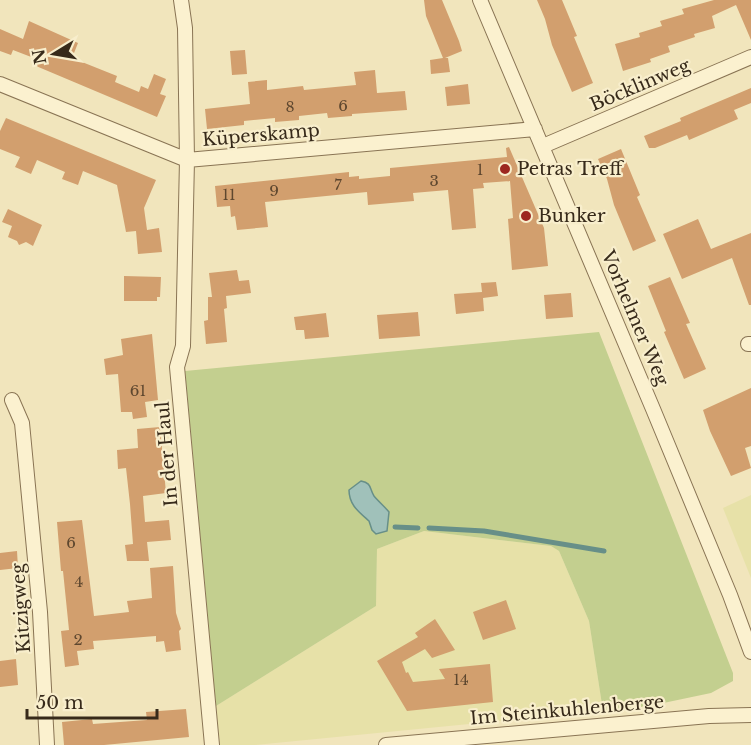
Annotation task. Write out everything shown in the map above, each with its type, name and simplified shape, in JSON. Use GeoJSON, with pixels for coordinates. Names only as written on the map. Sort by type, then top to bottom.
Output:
{"type":"FeatureCollection","features":[{"type":"Feature","properties":{"kind":"street","name":"In der Haul"},"geometry":{"type":"LineString","coordinates":[[181,0],[185,28],[187,160],[183,345],[177,367],[212,745]]}},
{"type":"Feature","properties":{"kind":"street","name":"Vorhelmer Weg"},"geometry":{"type":"LineString","coordinates":[[480,0],[726,584],[751,652]]}},
{"type":"Feature","properties":{"kind":"street","name":"Böcklinweg"},"geometry":{"type":"LineString","coordinates":[[543,146],[751,57]]}},
{"type":"Feature","properties":{"kind":"street","name":"Küperskamp"},"geometry":{"type":"LineString","coordinates":[[1,88],[187,160],[535,129]]}},
{"type":"Feature","properties":{"kind":"street","name":"Kitzigweg"},"geometry":{"type":"LineString","coordinates":[[12,400],[22,423],[40,612],[47,745]]}},
{"type":"Feature","properties":{"kind":"street","name":"Im Steinkuhlenberge"},"geometry":{"type":"LineString","coordinates":[[386,745],[494,740],[709,716],[751,716]]}},
{"type":"Feature","properties":{"kind":"shaded area"},"geometry":{"type":"Polygon","coordinates":[[[751,495],[751,578],[723,508],[751,495]]]}},
{"type":"Feature","properties":{"kind":"shaded area"},"geometry":{"type":"Polygon","coordinates":[[[424,531],[551,546],[559,551],[589,621],[603,711],[255,745],[220,745],[216,706],[376,606],[377,549],[424,531]]]}},
{"type":"Feature","properties":{"kind":"green space"},"geometry":{"type":"Polygon","coordinates":[[[599,332],[733,673],[733,681],[711,693],[649,706],[603,711],[589,621],[559,551],[551,546],[424,531],[377,549],[376,606],[216,706],[185,371],[599,332]],[[361,481],[365,517],[372,530],[387,531],[389,512],[365,482],[361,481]]]}},
{"type":"Feature","properties":{"kind":"water"},"geometry":{"type":"Polygon","coordinates":[[[361,481],[369,485],[374,496],[389,512],[387,531],[376,534],[369,521],[353,504],[349,490],[361,481]]]}},
{"type":"Feature","properties":{"kind":"building"},"geometry":{"type":"Polygon","coordinates":[[[424,0],[442,0],[459,41],[462,51],[445,58],[448,58],[450,72],[431,74],[430,60],[443,58],[426,16],[424,0]]]}},
{"type":"Feature","properties":{"kind":"building"},"geometry":{"type":"Polygon","coordinates":[[[537,0],[562,0],[593,83],[572,92],[552,45],[537,0]]]}},
{"type":"Feature","properties":{"kind":"building"},"geometry":{"type":"Polygon","coordinates":[[[714,0],[751,0],[751,40],[736,5],[712,16],[715,28],[694,34],[695,37],[668,46],[670,52],[650,59],[651,62],[623,71],[615,44],[640,37],[639,33],[662,26],[660,21],[684,14],[682,9],[714,0]]]}},
{"type":"Feature","properties":{"kind":"building"},"geometry":{"type":"Polygon","coordinates":[[[29,21],[78,43],[72,58],[117,76],[115,82],[139,92],[141,86],[148,89],[154,74],[166,79],[160,94],[166,96],[157,117],[36,66],[39,60],[13,50],[11,55],[0,51],[0,29],[23,39],[29,21]]]}},
{"type":"Feature","properties":{"kind":"building"},"geometry":{"type":"Polygon","coordinates":[[[245,50],[247,74],[232,75],[230,51],[245,50]]]}},
{"type":"Feature","properties":{"kind":"building"},"geometry":{"type":"Polygon","coordinates":[[[375,70],[377,93],[405,91],[407,110],[328,118],[327,113],[299,116],[299,120],[275,122],[275,118],[244,121],[244,125],[207,129],[205,109],[250,104],[248,82],[267,80],[267,90],[303,86],[304,90],[356,85],[354,72],[375,70]]]}},
{"type":"Feature","properties":{"kind":"building"},"geometry":{"type":"Polygon","coordinates":[[[468,84],[470,104],[447,106],[445,87],[468,84]]]}},
{"type":"Feature","properties":{"kind":"building"},"geometry":{"type":"Polygon","coordinates":[[[751,88],[751,103],[734,110],[738,119],[689,140],[687,135],[655,148],[649,148],[644,136],[751,88]]]}},
{"type":"Feature","properties":{"kind":"building"},"geometry":{"type":"Polygon","coordinates":[[[6,118],[156,180],[144,208],[147,230],[159,228],[162,252],[138,254],[136,231],[126,232],[117,185],[83,171],[78,185],[62,179],[65,172],[37,160],[31,174],[15,167],[20,157],[0,149],[0,131],[6,118]]]}},
{"type":"Feature","properties":{"kind":"building"},"geometry":{"type":"Polygon","coordinates":[[[509,147],[544,228],[548,266],[512,270],[508,219],[513,218],[510,181],[483,183],[484,188],[473,189],[476,228],[452,230],[448,190],[413,193],[414,201],[368,205],[367,192],[265,202],[268,227],[237,230],[235,216],[231,217],[230,206],[217,207],[215,186],[349,172],[349,177],[359,176],[359,179],[390,176],[390,168],[507,157],[506,148],[509,147]]]}},
{"type":"Feature","properties":{"kind":"building"},"geometry":{"type":"Polygon","coordinates":[[[621,149],[640,195],[637,197],[656,241],[633,251],[598,159],[621,149]]]}},
{"type":"Feature","properties":{"kind":"building"},"geometry":{"type":"Polygon","coordinates":[[[8,209],[42,225],[33,246],[26,242],[19,245],[17,241],[8,237],[12,226],[2,222],[8,209]]]}},
{"type":"Feature","properties":{"kind":"building"},"geometry":{"type":"Polygon","coordinates":[[[698,219],[711,249],[751,233],[751,305],[749,305],[732,258],[682,279],[663,234],[698,219]]]}},
{"type":"Feature","properties":{"kind":"building"},"geometry":{"type":"Polygon","coordinates":[[[237,270],[239,281],[249,280],[251,293],[226,296],[227,308],[224,309],[227,342],[206,344],[204,321],[208,320],[208,297],[212,297],[209,273],[237,270]]]}},
{"type":"Feature","properties":{"kind":"building"},"geometry":{"type":"Polygon","coordinates":[[[124,276],[161,277],[160,297],[157,297],[157,301],[124,301],[124,276]]]}},
{"type":"Feature","properties":{"kind":"building"},"geometry":{"type":"Polygon","coordinates":[[[670,277],[690,323],[686,324],[706,369],[684,379],[648,286],[670,277]]]}},
{"type":"Feature","properties":{"kind":"building"},"geometry":{"type":"Polygon","coordinates":[[[496,282],[498,296],[483,298],[484,311],[456,314],[454,294],[482,292],[481,283],[496,282]]]}},
{"type":"Feature","properties":{"kind":"building"},"geometry":{"type":"Polygon","coordinates":[[[571,293],[573,317],[546,319],[544,295],[571,293]]]}},
{"type":"Feature","properties":{"kind":"building"},"geometry":{"type":"Polygon","coordinates":[[[418,312],[420,336],[379,339],[377,315],[418,312]]]}},
{"type":"Feature","properties":{"kind":"building"},"geometry":{"type":"Polygon","coordinates":[[[326,313],[329,337],[305,339],[304,330],[296,330],[294,317],[326,313]]]}},
{"type":"Feature","properties":{"kind":"building"},"geometry":{"type":"Polygon","coordinates":[[[152,334],[158,400],[145,402],[147,417],[133,419],[132,412],[121,412],[118,374],[106,375],[104,359],[123,355],[121,339],[152,334]]]}},
{"type":"Feature","properties":{"kind":"building"},"geometry":{"type":"Polygon","coordinates":[[[751,388],[751,446],[745,448],[751,468],[731,476],[703,410],[751,388]]]}},
{"type":"Feature","properties":{"kind":"building"},"geometry":{"type":"Polygon","coordinates":[[[160,427],[166,493],[143,496],[145,522],[169,520],[171,540],[147,542],[149,561],[127,561],[125,545],[133,544],[130,504],[126,468],[118,469],[117,450],[138,448],[137,429],[160,427]]]}},
{"type":"Feature","properties":{"kind":"building"},"geometry":{"type":"Polygon","coordinates":[[[82,520],[94,616],[129,612],[127,601],[152,598],[150,568],[173,566],[176,613],[181,629],[179,631],[181,650],[166,652],[164,641],[156,642],[156,636],[93,641],[94,649],[77,651],[79,665],[65,667],[61,631],[69,630],[57,522],[82,520]]]}},
{"type":"Feature","properties":{"kind":"building"},"geometry":{"type":"Polygon","coordinates":[[[17,551],[18,568],[0,570],[0,553],[17,551]]]}},
{"type":"Feature","properties":{"kind":"building"},"geometry":{"type":"Polygon","coordinates":[[[506,600],[516,629],[483,640],[473,612],[506,600]]]}},
{"type":"Feature","properties":{"kind":"building"},"geometry":{"type":"Polygon","coordinates":[[[435,619],[455,650],[432,658],[425,649],[402,662],[406,673],[408,672],[413,682],[445,679],[439,669],[490,664],[493,702],[407,711],[377,661],[418,637],[415,633],[435,619]]]}},
{"type":"Feature","properties":{"kind":"building"},"geometry":{"type":"Polygon","coordinates":[[[16,659],[18,685],[0,687],[0,661],[16,659]]]}},
{"type":"Feature","properties":{"kind":"building"},"geometry":{"type":"Polygon","coordinates":[[[186,709],[189,737],[104,745],[64,745],[62,722],[92,719],[93,724],[147,720],[146,712],[186,709]]]}},
{"type":"Feature","properties":{"kind":"waterway"},"geometry":{"type":"LineString","coordinates":[[395,527],[418,528]]}},
{"type":"Feature","properties":{"kind":"waterway"},"geometry":{"type":"LineString","coordinates":[[429,528],[484,531],[604,551]]}},
{"type":"Feature","properties":{"kind":"place","name":"Petras Treff"},"geometry":{"type":"Point","coordinates":[505,169]}},
{"type":"Feature","properties":{"kind":"place","name":"Bunker"},"geometry":{"type":"Point","coordinates":[526,216]}}]}
